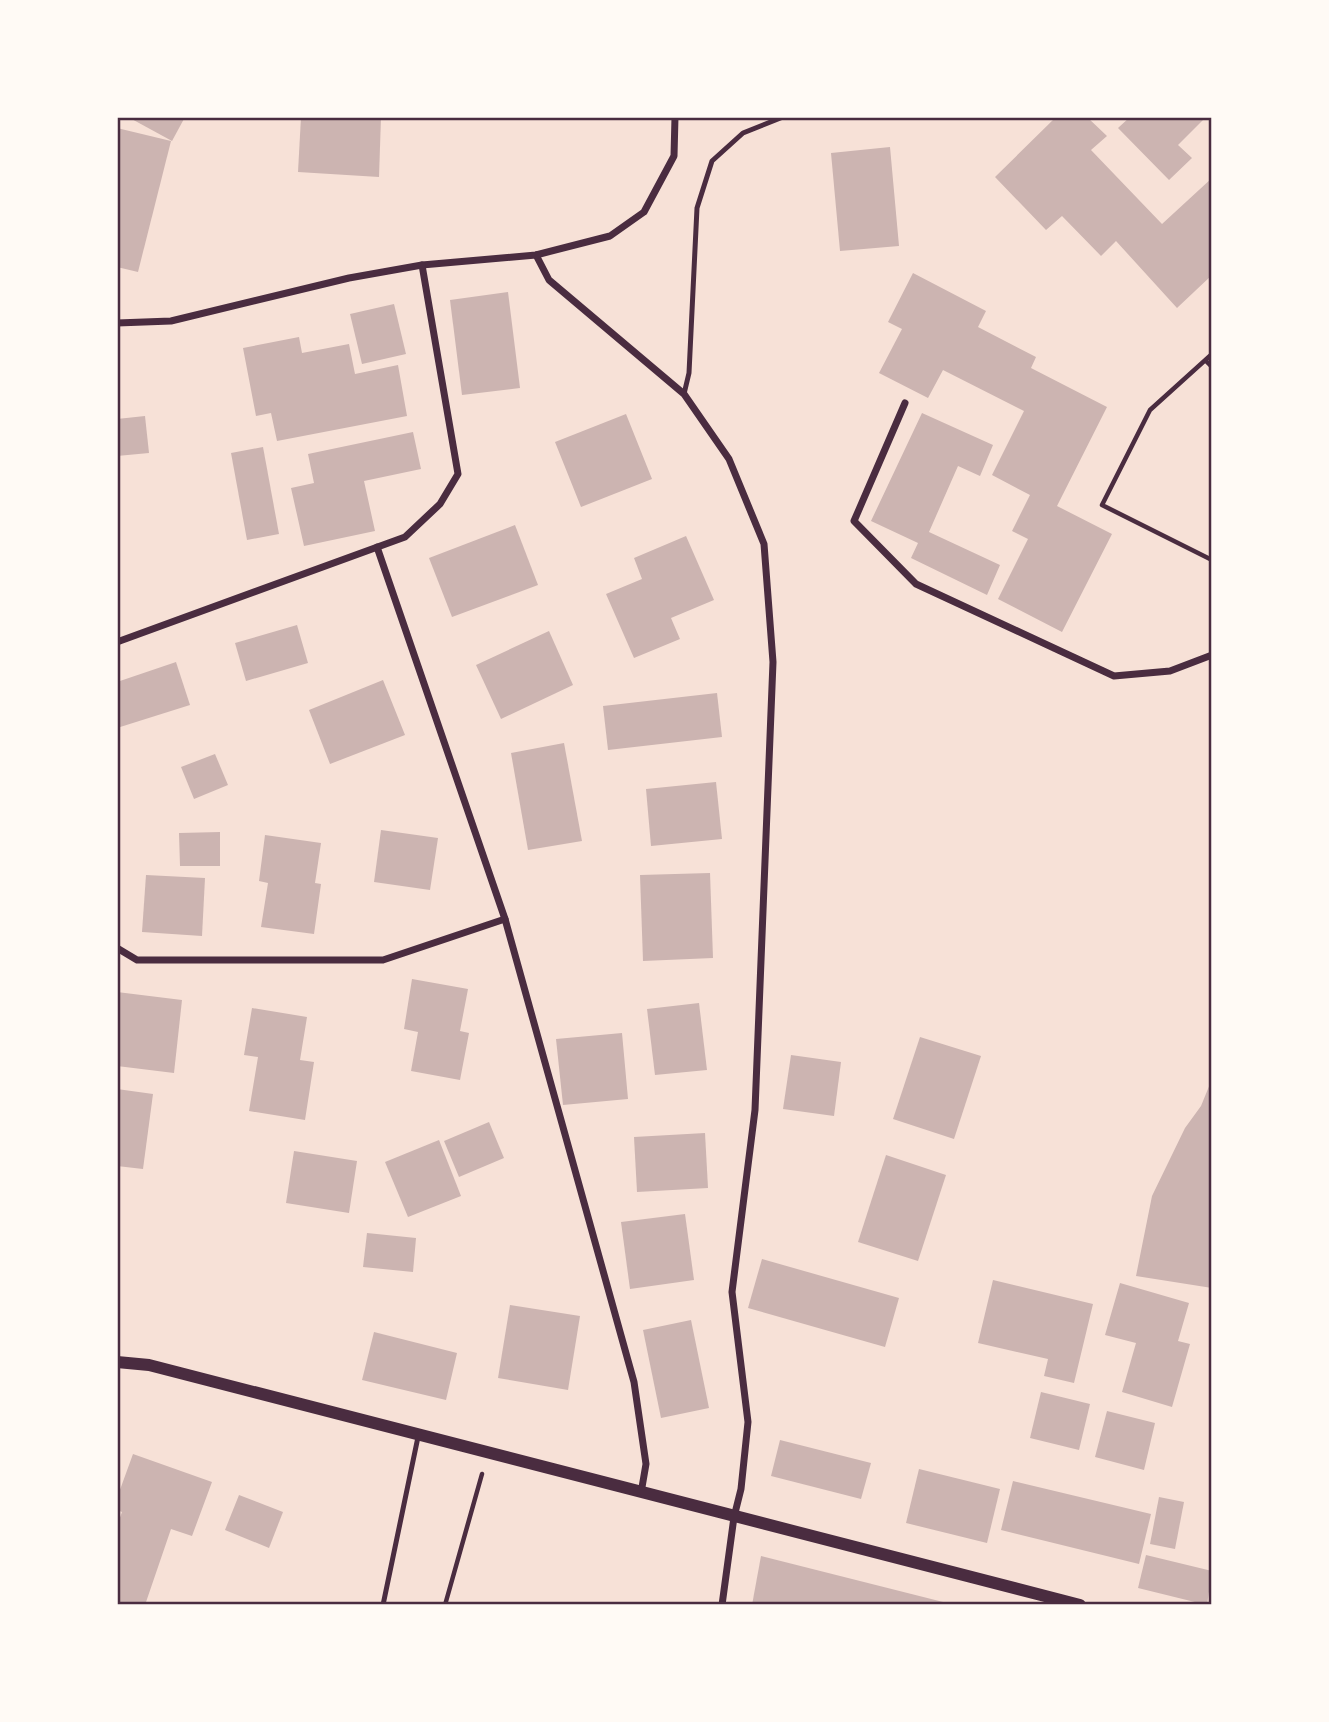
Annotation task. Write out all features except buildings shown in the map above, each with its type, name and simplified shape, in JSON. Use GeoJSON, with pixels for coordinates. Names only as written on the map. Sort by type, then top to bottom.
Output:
{"type":"FeatureCollection","features":[{"type":"Feature","properties":{"kind":"street"},"geometry":{"type":"LineString","coordinates":[[117,323],[172,321],[349,278],[422,265],[536,255],[610,236],[643,212],[674,156],[675,117]]}},
{"type":"Feature","properties":{"kind":"street"},"geometry":{"type":"LineString","coordinates":[[536,255],[549,280],[684,394],[729,459],[764,544],[773,662],[755,1110],[732,1292],[748,1422],[741,1489],[734,1517],[722,1605]]}},
{"type":"Feature","properties":{"kind":"street"},"geometry":{"type":"LineString","coordinates":[[117,642],[405,537],[440,504],[458,474],[422,265]]}},
{"type":"Feature","properties":{"kind":"street"},"geometry":{"type":"LineString","coordinates":[[905,403],[854,522],[916,584],[1114,676],[1170,671],[1212,655]]}},
{"type":"Feature","properties":{"kind":"street"},"geometry":{"type":"LineString","coordinates":[[377,547],[505,919],[634,1382],[646,1464],[641,1493]]}},
{"type":"Feature","properties":{"kind":"street"},"geometry":{"type":"LineString","coordinates":[[117,948],[137,960],[383,960],[505,919]]}},
{"type":"Feature","properties":{"kind":"street"},"geometry":{"type":"LineString","coordinates":[[117,1362],[149,1366],[419,1434],[1080,1605]]}},
{"type":"Feature","properties":{"kind":"lane"},"geometry":{"type":"LineString","coordinates":[[684,394],[689,373],[697,208],[712,161],[743,134],[783,117]]}},
{"type":"Feature","properties":{"kind":"lane"},"geometry":{"type":"LineString","coordinates":[[383,1605],[419,1434]]}},
{"type":"Feature","properties":{"kind":"path"},"geometry":{"type":"LineString","coordinates":[[1212,354],[1150,410],[1102,505],[1212,560]]}},
{"type":"Feature","properties":{"kind":"path"},"geometry":{"type":"LineString","coordinates":[[1206,361],[1212,367]]}},
{"type":"Feature","properties":{"kind":"path"},"geometry":{"type":"LineString","coordinates":[[444,1605],[488,1453]]}}]}
